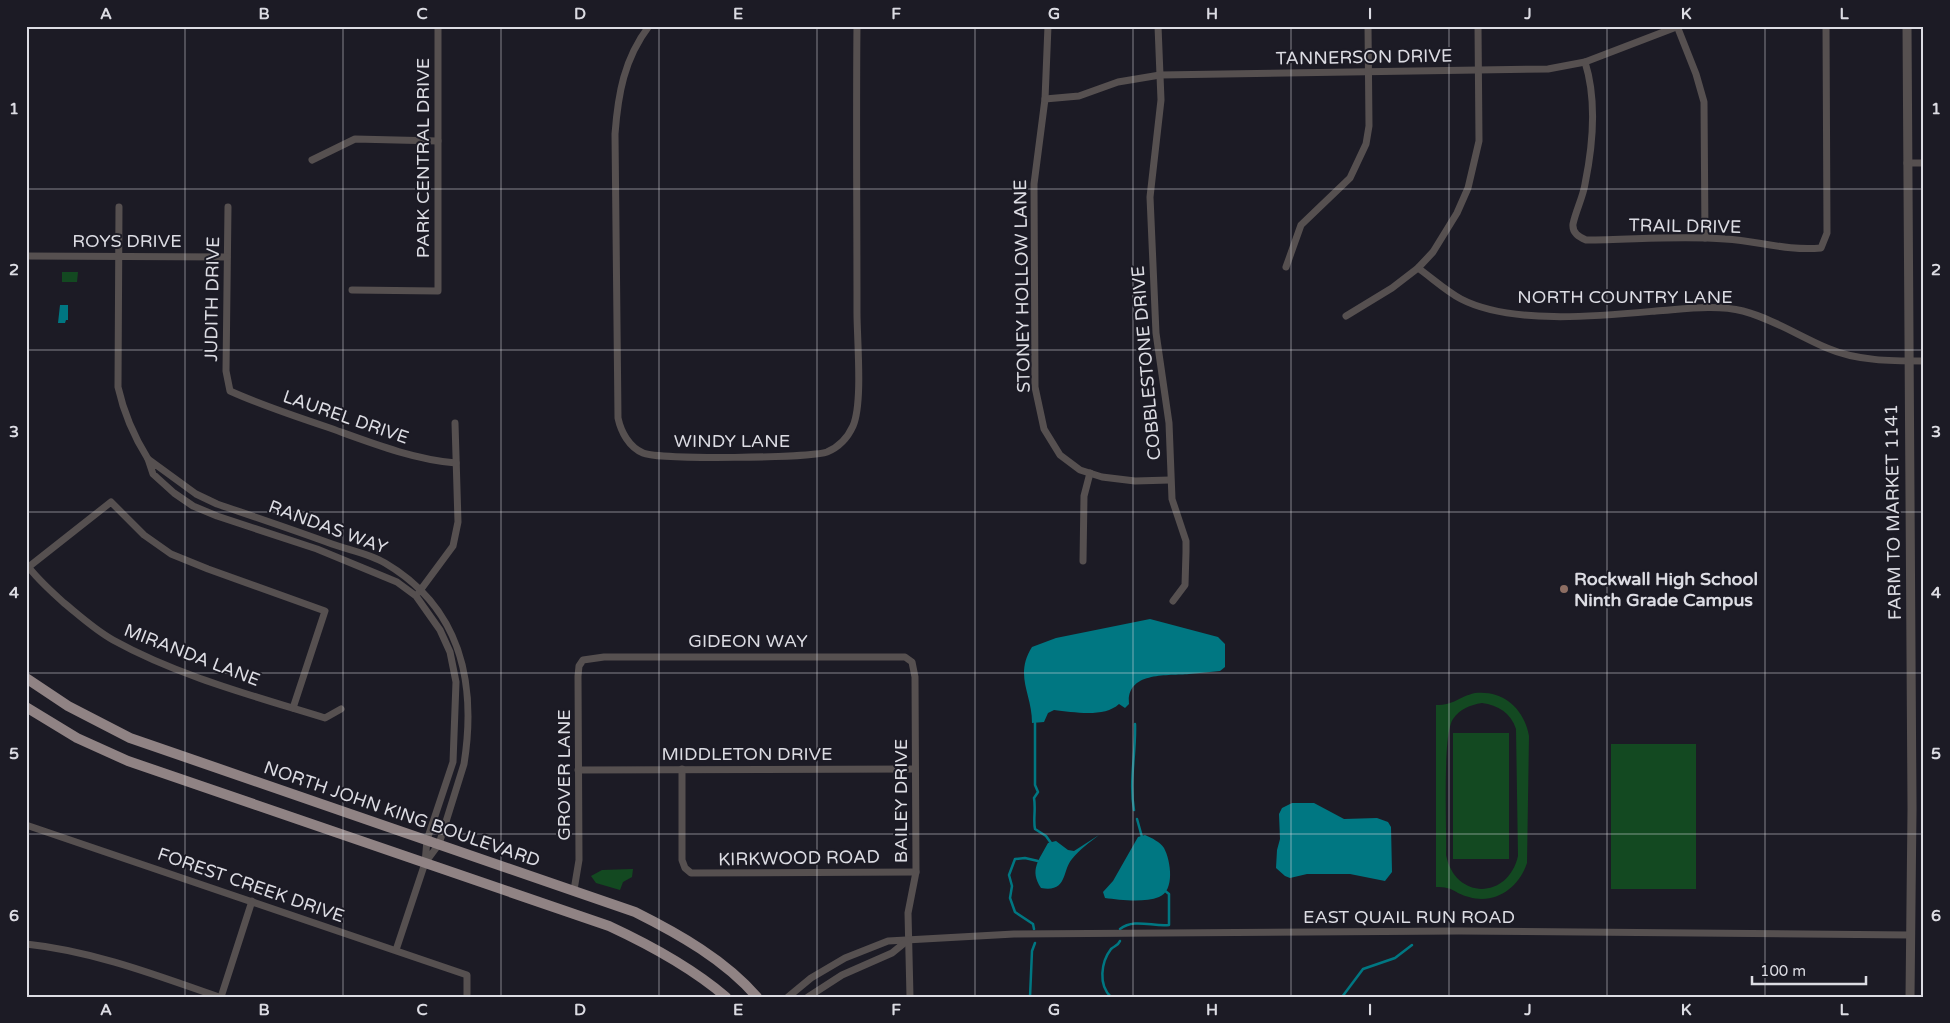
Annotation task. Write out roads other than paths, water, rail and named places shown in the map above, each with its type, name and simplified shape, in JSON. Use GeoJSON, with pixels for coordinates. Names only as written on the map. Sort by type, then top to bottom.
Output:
{"type":"FeatureCollection","features":[{"type":"Feature","properties":{"kind":"main road","name":"NORTH JOHN KING BOULEVARD"},"geometry":{"type":"LineString","coordinates":[[26,678],[68,706],[130,738],[635,912],[664,927],[713,958],[757,997]]}},
{"type":"Feature","properties":{"kind":"main road"},"geometry":{"type":"LineString","coordinates":[[26,707],[77,738],[128,761],[616,930],[646,943],[676,961],[711,984],[726,997]]}},
{"type":"Feature","properties":{"kind":"street","name":"PARK CENTRAL DRIVE"},"geometry":{"type":"LineString","coordinates":[[352,290],[438,291],[438,26]]}},
{"type":"Feature","properties":{"kind":"street","name":"WINDY LANE"},"geometry":{"type":"LineString","coordinates":[[648,26],[624,74],[618,99],[615,134],[618,418],[623,433],[637,450],[644,454],[679,457],[812,456],[836,447],[846,438],[854,425],[858,368],[857,26]]}},
{"type":"Feature","properties":{"kind":"street","name":"STONEY HOLLOW LANE"},"geometry":{"type":"LineString","coordinates":[[1048,26],[1045,98],[1034,184],[1035,387],[1044,429],[1060,455],[1080,470],[1135,481],[1170,480]]}},
{"type":"Feature","properties":{"kind":"street","name":"COBBLESTONE DRIVE"},"geometry":{"type":"LineString","coordinates":[[1158,26],[1161,100],[1150,197],[1156,333],[1169,422],[1170,480],[1176,515],[1186,540],[1185,585],[1173,601]]}},
{"type":"Feature","properties":{"kind":"street"},"geometry":{"type":"LineString","coordinates":[[1286,267],[1301,225],[1310,214],[1350,178],[1366,144],[1369,126],[1368,26]]}},
{"type":"Feature","properties":{"kind":"street"},"geometry":{"type":"LineString","coordinates":[[1346,316],[1392,288],[1418,268],[1433,252],[1448,230],[1468,188],[1479,141],[1478,26]]}},
{"type":"Feature","properties":{"kind":"street"},"geometry":{"type":"LineString","coordinates":[[1678,26],[1704,102],[1705,238]]}},
{"type":"Feature","properties":{"kind":"street","name":"TANNERSON DRIVE"},"geometry":{"type":"LineString","coordinates":[[1045,98],[1079,96],[1118,82],[1160,75],[1548,68],[1585,62],[1678,26]]}},
{"type":"Feature","properties":{"kind":"street","name":"TRAIL DRIVE"},"geometry":{"type":"LineString","coordinates":[[1585,62],[1591,84],[1592,121],[1585,184],[1573,225],[1574,232],[1579,237],[1586,240],[1727,239],[1787,249],[1821,248],[1827,233],[1826,26]]}},
{"type":"Feature","properties":{"kind":"street","name":"FARM TO MARKET 1141"},"geometry":{"type":"LineString","coordinates":[[1907,26],[1912,791],[1910,997]]}},
{"type":"Feature","properties":{"kind":"street"},"geometry":{"type":"LineString","coordinates":[[312,160],[354,138],[438,141]]}},
{"type":"Feature","properties":{"kind":"street"},"geometry":{"type":"LineString","coordinates":[[1907,163],[1924,163]]}},
{"type":"Feature","properties":{"kind":"street","name":"RANDAS WAY"},"geometry":{"type":"LineString","coordinates":[[119,207],[118,387],[124,414],[133,435],[148,459],[153,474],[174,493],[193,506],[378,572],[397,582],[416,596],[444,638],[450,652],[456,682],[453,762],[427,840],[425,863],[396,950]]}},
{"type":"Feature","properties":{"kind":"street","name":"JUDITH DRIVE"},"geometry":{"type":"LineString","coordinates":[[228,207],[226,371],[230,391]]}},
{"type":"Feature","properties":{"kind":"street","name":"ROYS DRIVE"},"geometry":{"type":"LineString","coordinates":[[26,256],[227,257]]}},
{"type":"Feature","properties":{"kind":"street","name":"NORTH COUNTRY LANE"},"geometry":{"type":"LineString","coordinates":[[1418,268],[1462,299],[1498,311],[1541,316],[1626,314],[1707,308],[1742,311],[1785,326],[1828,348],[1868,360],[1924,362]]}},
{"type":"Feature","properties":{"kind":"street","name":"LAUREL DRIVE"},"geometry":{"type":"LineString","coordinates":[[230,391],[252,401],[377,445],[428,460],[456,463]]}},
{"type":"Feature","properties":{"kind":"street"},"geometry":{"type":"LineString","coordinates":[[416,596],[453,546],[458,522],[455,423]]}},
{"type":"Feature","properties":{"kind":"street","name":"RANDAS WAY"},"geometry":{"type":"LineString","coordinates":[[148,459],[196,494],[384,562],[422,589],[447,624],[456,640],[467,686],[467,738],[464,764],[439,844],[425,863]]}},
{"type":"Feature","properties":{"kind":"street"},"geometry":{"type":"LineString","coordinates":[[1084,561],[1084,496],[1090,473]]}},
{"type":"Feature","properties":{"kind":"street"},"geometry":{"type":"LineString","coordinates":[[27,567],[111,502],[144,535],[171,554],[208,570],[325,611],[293,708]]}},
{"type":"Feature","properties":{"kind":"street","name":"MIRANDA LANE"},"geometry":{"type":"LineString","coordinates":[[27,567],[87,622],[112,640],[150,658],[199,677],[325,718],[341,709]]}},
{"type":"Feature","properties":{"kind":"street","name":"GIDEON WAY"},"geometry":{"type":"LineString","coordinates":[[583,660],[604,657],[897,655],[905,657],[912,662]]}},
{"type":"Feature","properties":{"kind":"street","name":"GROVER LANE"},"geometry":{"type":"LineString","coordinates":[[574,890],[580,860],[578,676],[579,666],[583,660]]}},
{"type":"Feature","properties":{"kind":"street","name":"BAILEY DRIVE"},"geometry":{"type":"LineString","coordinates":[[910,997],[908,913],[916,872],[915,677],[912,662]]}},
{"type":"Feature","properties":{"kind":"street","name":"KIRKWOOD ROAD"},"geometry":{"type":"LineString","coordinates":[[682,769],[682,860],[685,868],[691,873],[916,872]]}},
{"type":"Feature","properties":{"kind":"street","name":"MIDDLETON DRIVE"},"geometry":{"type":"LineString","coordinates":[[578,770],[915,769]]}},
{"type":"Feature","properties":{"kind":"street","name":"FOREST CREEK DRIVE"},"geometry":{"type":"LineString","coordinates":[[26,825],[467,975],[467,997]]}},
{"type":"Feature","properties":{"kind":"street"},"geometry":{"type":"LineString","coordinates":[[26,944],[48,946],[101,958],[220,997],[252,901]]}},
{"type":"Feature","properties":{"kind":"street","name":"EAST QUAIL RUN ROAD"},"geometry":{"type":"LineString","coordinates":[[788,997],[811,978],[845,958],[888,941],[1014,934],[1409,931],[1910,935]]}},
{"type":"Feature","properties":{"kind":"street"},"geometry":{"type":"LineString","coordinates":[[808,997],[842,975],[892,953],[908,940]]}},
{"type":"Feature","properties":{"kind":"water"},"geometry":{"type":"Polygon","coordinates":[[[60,305],[68,305],[68,320],[65,323],[58,323],[60,305]]]}},
{"type":"Feature","properties":{"kind":"water"},"geometry":{"type":"Polygon","coordinates":[[[1150,619],[1218,637],[1225,644],[1225,667],[1220,671],[1150,677],[1134,686],[1130,693],[1129,704],[1125,708],[1119,704],[1097,713],[1054,710],[1048,713],[1044,722],[1032,723],[1025,685],[1024,667],[1032,647],[1056,638],[1150,619]]]}},
{"type":"Feature","properties":{"kind":"water"},"geometry":{"type":"Polygon","coordinates":[[[1292,803],[1314,803],[1344,819],[1377,818],[1388,822],[1391,827],[1392,872],[1385,881],[1350,874],[1307,874],[1290,878],[1285,876],[1276,868],[1280,839],[1279,814],[1282,808],[1292,803]]]}},
{"type":"Feature","properties":{"kind":"water"},"geometry":{"type":"Polygon","coordinates":[[[1099,835],[1072,859],[1060,884],[1050,889],[1041,888],[1037,882],[1036,870],[1048,843],[1056,841],[1068,850],[1074,851],[1099,835]]]}},
{"type":"Feature","properties":{"kind":"water"},"geometry":{"type":"Polygon","coordinates":[[[1145,835],[1164,848],[1170,868],[1168,889],[1159,897],[1146,900],[1105,898],[1103,892],[1113,881],[1138,837],[1145,835]]]}},
{"type":"Feature","properties":{"kind":"waterway"},"geometry":{"type":"LineString","coordinates":[[1035,723],[1035,785],[1038,792],[1034,798],[1034,826],[1051,843]]}},
{"type":"Feature","properties":{"kind":"waterway"},"geometry":{"type":"LineString","coordinates":[[1134,810],[1132,788],[1135,724]]}},
{"type":"Feature","properties":{"kind":"waterway"},"geometry":{"type":"LineString","coordinates":[[1137,819],[1142,837]]}},
{"type":"Feature","properties":{"kind":"waterway"},"geometry":{"type":"LineString","coordinates":[[1034,929],[1033,924],[1015,912],[1010,898],[1012,886],[1009,875],[1015,859],[1025,858],[1038,861]]}},
{"type":"Feature","properties":{"kind":"waterway"},"geometry":{"type":"LineString","coordinates":[[1120,929],[1137,923],[1169,925],[1169,894],[1164,890]]}},
{"type":"Feature","properties":{"kind":"waterway"},"geometry":{"type":"LineString","coordinates":[[1111,997],[1104,986],[1102,973],[1108,954],[1120,941]]}},
{"type":"Feature","properties":{"kind":"waterway"},"geometry":{"type":"LineString","coordinates":[[1030,997],[1032,951],[1035,943]]}},
{"type":"Feature","properties":{"kind":"waterway"},"geometry":{"type":"LineString","coordinates":[[1342,997],[1363,969],[1395,958],[1412,945]]}},
{"type":"Feature","properties":{"kind":"place","name":"Rockwall High School Ninth Grade Campus"},"geometry":{"type":"Point","coordinates":[1564,589]}}]}
